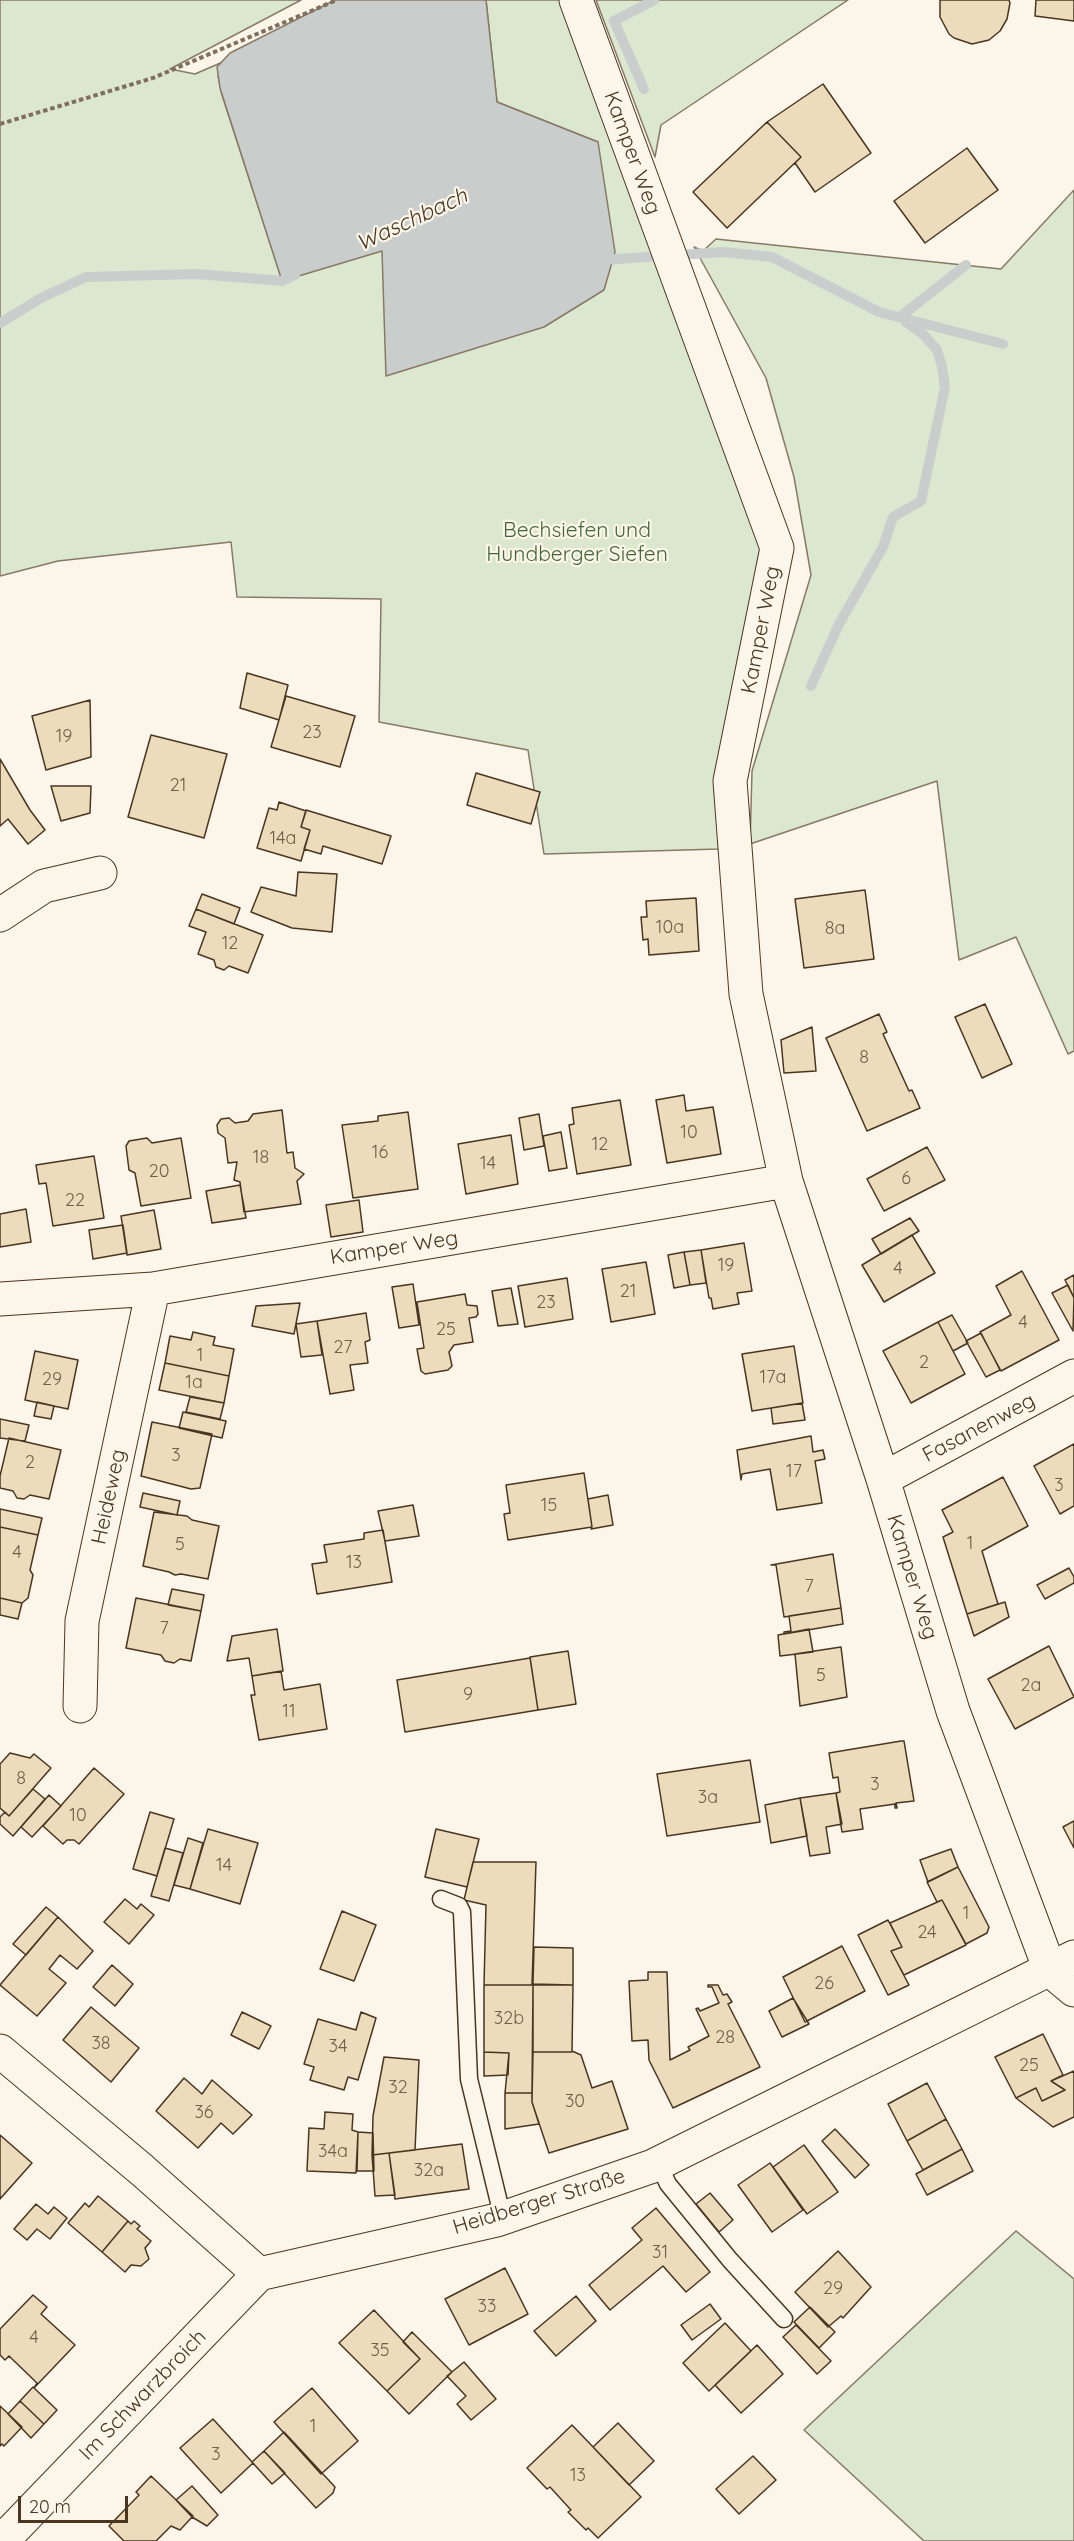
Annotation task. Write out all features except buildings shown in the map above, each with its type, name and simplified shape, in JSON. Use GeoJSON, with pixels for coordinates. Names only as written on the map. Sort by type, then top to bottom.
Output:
{"type":"FeatureCollection","features":[{"type":"Feature","properties":{"kind":"street","name":"Kamper Weg"},"geometry":{"type":"LineString","coordinates":[[576,0],[777,548],[730,781],[746,994],[786,1181],[883,1479],[953,1711],[1066,1972]]}},
{"type":"Feature","properties":{"kind":"street"},"geometry":{"type":"LineString","coordinates":[[0,915],[44,886],[100,873]]}},
{"type":"Feature","properties":{"kind":"street","name":"Kamper Weg"},"geometry":{"type":"LineString","coordinates":[[0,1299],[153,1289],[786,1181]]}},
{"type":"Feature","properties":{"kind":"street","name":"Heideweg"},"geometry":{"type":"LineString","coordinates":[[80,1706],[82,1621],[153,1289]]}},
{"type":"Feature","properties":{"kind":"street","name":"Fasanenweg"},"geometry":{"type":"LineString","coordinates":[[883,1479],[1074,1376]]}},
{"type":"Feature","properties":{"kind":"street","name":"Heidberger Straße"},"geometry":{"type":"LineString","coordinates":[[259,2274],[502,2219],[658,2163],[1066,1972]]}},
{"type":"Feature","properties":{"kind":"street"},"geometry":{"type":"LineString","coordinates":[[0,2051],[142,2170],[259,2274]]}},
{"type":"Feature","properties":{"kind":"street","name":"Im Schwarzbroich"},"geometry":{"type":"LineString","coordinates":[[2,2541],[259,2274]]}},
{"type":"Feature","properties":{"kind":"lane"},"geometry":{"type":"LineString","coordinates":[[441,1899],[459,1906],[462,1912],[469,2079],[502,2219]]}},
{"type":"Feature","properties":{"kind":"lane"},"geometry":{"type":"LineString","coordinates":[[658,2163],[668,2184],[723,2252],[784,2319]]}},
{"type":"Feature","properties":{"kind":"path"},"geometry":{"type":"LineString","coordinates":[[0,124],[153,78],[337,0]]}},
{"type":"Feature","properties":{"kind":"green space","name":"Bechsiefen und Hundberger Siefen"},"geometry":{"type":"Polygon","coordinates":[[[0,0],[301,0],[170,69],[195,74],[225,61],[218,76],[222,95],[282,280],[598,142],[497,102],[486,0],[568,0],[780,574],[719,849],[544,854],[528,750],[379,722],[381,599],[237,597],[231,542],[58,561],[0,576],[0,0]]]}},
{"type":"Feature","properties":{"kind":"green space"},"geometry":{"type":"Polygon","coordinates":[[[596,0],[848,0],[661,125],[655,157],[596,0]]]}},
{"type":"Feature","properties":{"kind":"green space"},"geometry":{"type":"Polygon","coordinates":[[[1074,190],[1074,1051],[1068,1054],[1016,937],[959,960],[937,781],[750,844],[752,771],[811,575],[794,477],[766,378],[694,247],[703,251],[716,239],[1001,269],[1074,190]]]}},
{"type":"Feature","properties":{"kind":"green space"},"geometry":{"type":"Polygon","coordinates":[[[1016,2231],[1074,2279],[1074,2541],[924,2541],[804,2430],[1016,2231]]]}},
{"type":"Feature","properties":{"kind":"water"},"geometry":{"type":"Polygon","coordinates":[[[335,0],[486,0],[497,102],[598,142],[615,252],[604,290],[544,327],[386,376],[382,251],[282,281],[220,88],[217,67],[230,53],[335,0]]]}},
{"type":"Feature","properties":{"kind":"waterway"},"geometry":{"type":"LineString","coordinates":[[644,89],[614,21],[654,0]]}},
{"type":"Feature","properties":{"kind":"waterway","name":"Waschbach"},"geometry":{"type":"LineString","coordinates":[[599,258],[602,260],[723,252],[772,257],[879,312],[1003,344]]}},
{"type":"Feature","properties":{"kind":"waterway","name":"Waschbach"},"geometry":{"type":"LineString","coordinates":[[900,317],[966,265]]}},
{"type":"Feature","properties":{"kind":"waterway","name":"Waschbach"},"geometry":{"type":"LineString","coordinates":[[0,323],[41,298],[86,277],[197,274],[282,281],[295,275]]}},
{"type":"Feature","properties":{"kind":"waterway"},"geometry":{"type":"LineString","coordinates":[[811,686],[839,624],[883,547],[893,517],[921,501],[945,387],[937,350],[924,335],[906,322]]}}]}
